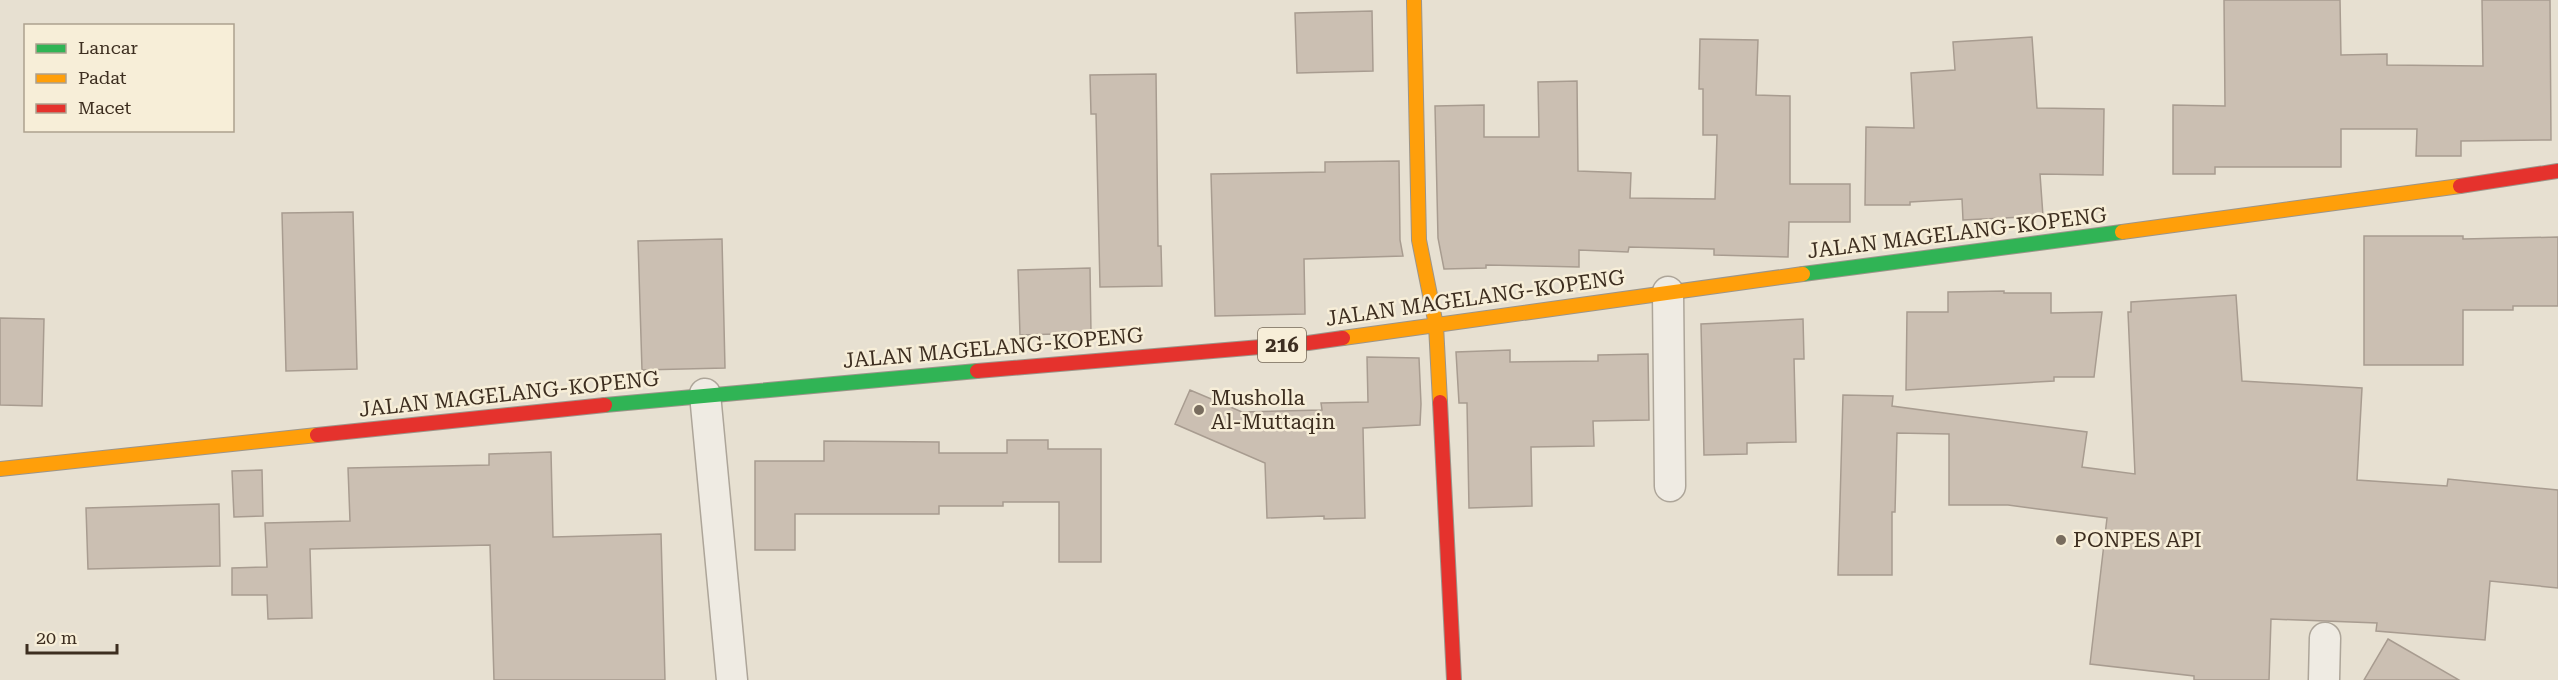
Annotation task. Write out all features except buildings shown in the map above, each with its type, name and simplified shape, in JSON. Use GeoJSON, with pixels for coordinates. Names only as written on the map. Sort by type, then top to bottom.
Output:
{"type":"FeatureCollection","features":[{"type":"Feature","properties":{"kind":"main road"},"geometry":{"type":"LineString","coordinates":[[1414,0],[1419,240],[1436,325],[1454,680]]}},
{"type":"Feature","properties":{"kind":"main road","name":"JALAN MAGELANG-KOPENG"},"geometry":{"type":"LineString","coordinates":[[0,469],[705,394],[1308,343],[1668,292],[2349,203],[2558,171]]}},
{"type":"Feature","properties":{"kind":"street"},"geometry":{"type":"LineString","coordinates":[[1668,292],[1670,486]]}},
{"type":"Feature","properties":{"kind":"street"},"geometry":{"type":"LineString","coordinates":[[705,394],[732,680]]}},
{"type":"Feature","properties":{"kind":"street"},"geometry":{"type":"LineString","coordinates":[[2324,680],[2325,638]]}},
{"type":"Feature","properties":{"kind":"traffic: fast"},"geometry":{"type":"LineString","coordinates":[[1803,274],[2122,232]]}},
{"type":"Feature","properties":{"kind":"traffic: fast"},"geometry":{"type":"LineString","coordinates":[[605,405],[977,371]]}},
{"type":"Feature","properties":{"kind":"traffic: slow"},"geometry":{"type":"LineString","coordinates":[[1414,0],[1419,240],[1436,325],[1440,402]]}},
{"type":"Feature","properties":{"kind":"traffic: slow"},"geometry":{"type":"LineString","coordinates":[[2122,232],[2460,186]]}},
{"type":"Feature","properties":{"kind":"traffic: slow"},"geometry":{"type":"LineString","coordinates":[[1343,338],[1803,274]]}},
{"type":"Feature","properties":{"kind":"traffic: slow"},"geometry":{"type":"LineString","coordinates":[[0,469],[317,435]]}},
{"type":"Feature","properties":{"kind":"traffic: jam"},"geometry":{"type":"LineString","coordinates":[[2460,186],[2558,171]]}},
{"type":"Feature","properties":{"kind":"traffic: jam"},"geometry":{"type":"LineString","coordinates":[[977,371],[1308,343],[1343,338]]}},
{"type":"Feature","properties":{"kind":"traffic: jam"},"geometry":{"type":"LineString","coordinates":[[1440,402],[1454,680]]}},
{"type":"Feature","properties":{"kind":"traffic: jam"},"geometry":{"type":"LineString","coordinates":[[317,435],[605,405]]}},
{"type":"Feature","properties":{"kind":"place","name":"Musholla Al-Muttaqin"},"geometry":{"type":"Point","coordinates":[1199,410]}},
{"type":"Feature","properties":{"kind":"place","name":"PONPES API"},"geometry":{"type":"Point","coordinates":[2061,540]}}]}
